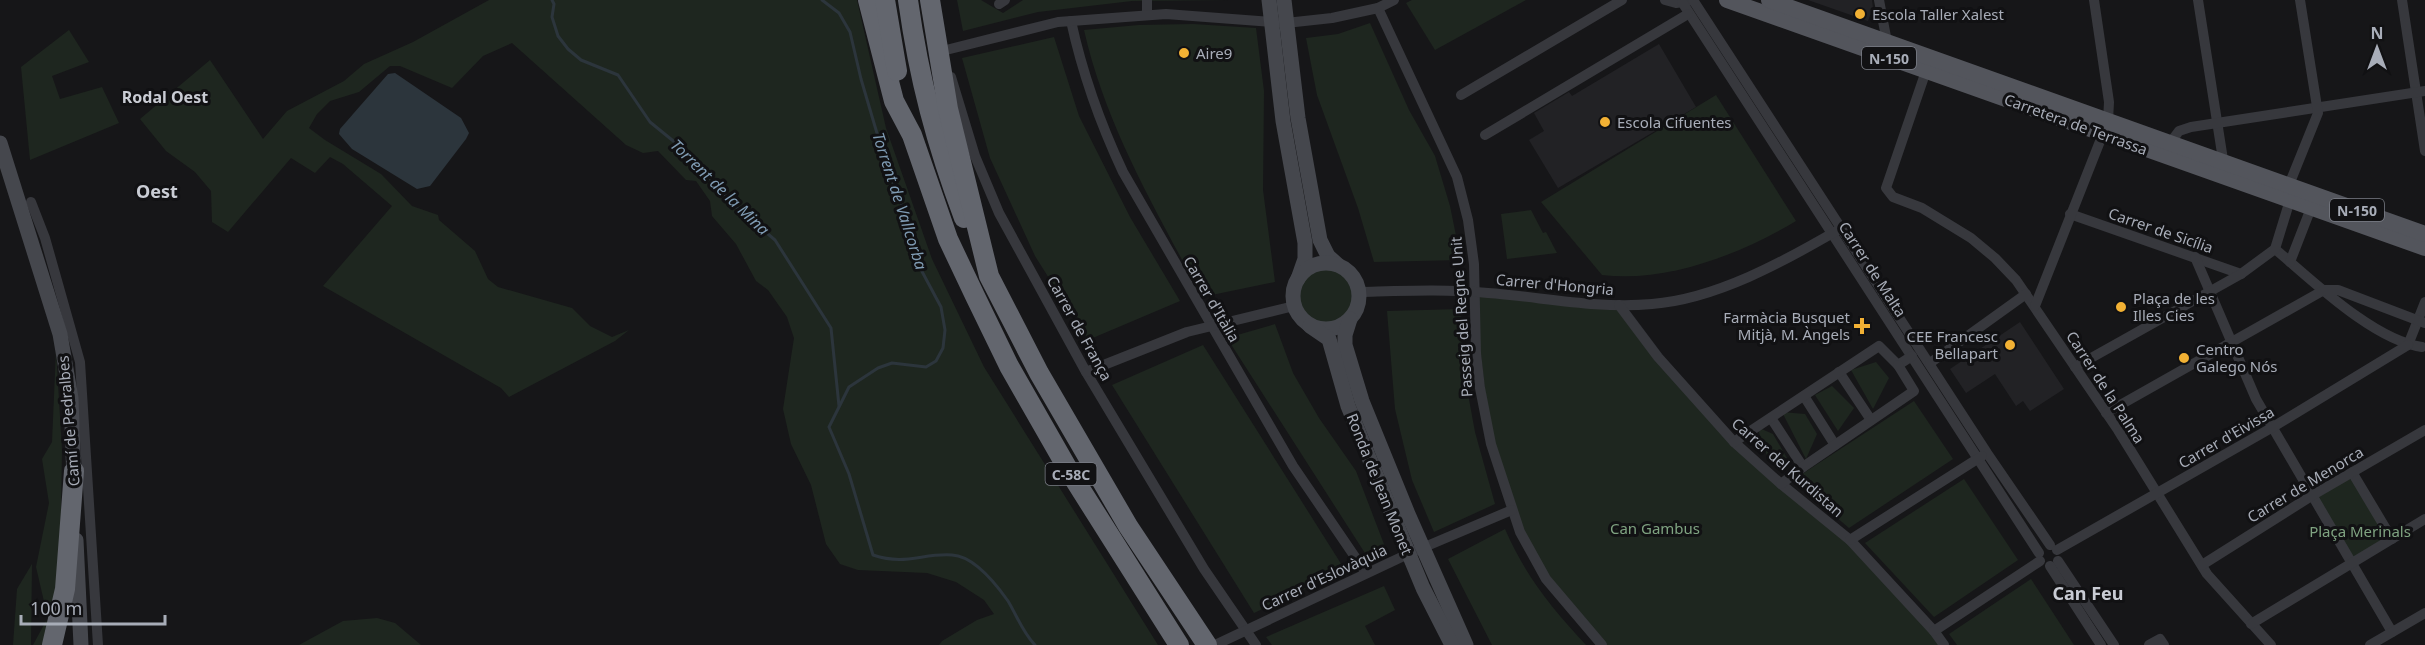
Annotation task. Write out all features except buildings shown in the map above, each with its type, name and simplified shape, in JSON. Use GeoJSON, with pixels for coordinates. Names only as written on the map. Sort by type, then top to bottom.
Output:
{"type":"FeatureCollection","features":[{"type":"Feature","properties":{"kind":"highway"},"geometry":{"type":"LineString","coordinates":[[868,0],[888,84],[894,101],[912,135]]}},
{"type":"Feature","properties":{"kind":"highway","name":"C-58C"},"geometry":{"type":"LineString","coordinates":[[885,0],[912,135],[948,239],[1009,366],[1113,543],[1179,645]]}},
{"type":"Feature","properties":{"kind":"highway","name":"C-58C"},"geometry":{"type":"LineString","coordinates":[[908,0],[917,62],[933,127],[948,176],[989,276],[1039,373],[1128,526],[1207,645]]}},
{"type":"Feature","properties":{"kind":"highway"},"geometry":{"type":"LineString","coordinates":[[930,0],[948,109],[989,276]]}},
{"type":"Feature","properties":{"kind":"highway"},"geometry":{"type":"LineString","coordinates":[[52,645],[65,589],[74,471]]}},
{"type":"Feature","properties":{"kind":"main road","name":"Carretera de Terrassa"},"geometry":{"type":"LineString","coordinates":[[1727,0],[2051,115],[2170,143],[2225,170]]}},
{"type":"Feature","properties":{"kind":"main road","name":"Carretera de Terrassa"},"geometry":{"type":"LineString","coordinates":[[1769,0],[1887,42],[2106,127],[2225,170],[2290,193],[2425,234]]}},
{"type":"Feature","properties":{"kind":"main road","name":"Carretera de Terrassa"},"geometry":{"type":"LineString","coordinates":[[2290,193],[2311,208],[2425,248]]}},
{"type":"Feature","properties":{"kind":"street","name":"Carrer de França"},"geometry":{"type":"LineString","coordinates":[[939,0],[952,80],[975,156],[999,213],[1086,372],[1241,633],[1256,645]]}},
{"type":"Feature","properties":{"kind":"street"},"geometry":{"type":"LineString","coordinates":[[1147,15],[1148,0]]}},
{"type":"Feature","properties":{"kind":"street"},"geometry":{"type":"LineString","coordinates":[[1269,0],[1279,22],[1320,240],[1328,256],[1354,279],[1359,292],[1357,310],[1350,319],[1336,328],[1322,329],[1310,326],[1294,306],[1293,294],[1305,259],[1305,243],[1284,124],[1279,22],[1284,0]]}},
{"type":"Feature","properties":{"kind":"street"},"geometry":{"type":"LineString","coordinates":[[946,50],[989,37],[1071,21],[1166,14],[1279,22],[1332,18],[1378,8],[1394,0]]}},
{"type":"Feature","properties":{"kind":"street"},"geometry":{"type":"LineString","coordinates":[[1461,95],[1622,0]]}},
{"type":"Feature","properties":{"kind":"street"},"geometry":{"type":"LineString","coordinates":[[1665,0],[1688,1]]}},
{"type":"Feature","properties":{"kind":"street"},"geometry":{"type":"LineString","coordinates":[[1879,0],[1887,42]]}},
{"type":"Feature","properties":{"kind":"street"},"geometry":{"type":"LineString","coordinates":[[2035,306],[2106,127],[2109,102],[2094,0]]}},
{"type":"Feature","properties":{"kind":"street"},"geometry":{"type":"LineString","coordinates":[[2198,0],[2225,170]]}},
{"type":"Feature","properties":{"kind":"street"},"geometry":{"type":"LineString","coordinates":[[2075,367],[2241,274],[2275,249],[2290,193],[2318,107],[2300,0]]}},
{"type":"Feature","properties":{"kind":"street"},"geometry":{"type":"LineString","coordinates":[[2402,0],[2421,91],[2425,151]]}},
{"type":"Feature","properties":{"kind":"street","name":"Carrer de Malta"},"geometry":{"type":"LineString","coordinates":[[1688,1],[1688,14],[1836,231],[1930,363],[2039,557]]}},
{"type":"Feature","properties":{"kind":"street","name":"Carrer de Malta"},"geometry":{"type":"LineString","coordinates":[[1688,1],[1836,231],[1912,356],[2054,555],[2114,645]]}},
{"type":"Feature","properties":{"kind":"street","name":"Passeig del Regne Unit"},"geometry":{"type":"LineString","coordinates":[[1378,8],[1457,177],[1468,220],[1474,264],[1480,388],[1491,444],[1512,510],[1527,547],[1546,579],[1602,645]]}},
{"type":"Feature","properties":{"kind":"street"},"geometry":{"type":"LineString","coordinates":[[1485,135],[1688,14]]}},
{"type":"Feature","properties":{"kind":"street","name":"Carrer d'Itàlia"},"geometry":{"type":"LineString","coordinates":[[1071,21],[1081,68],[1128,182],[1293,466],[1366,573]]}},
{"type":"Feature","properties":{"kind":"street"},"geometry":{"type":"LineString","coordinates":[[1867,35],[1882,22]]}},
{"type":"Feature","properties":{"kind":"street","name":"Carrer de la Palma"},"geometry":{"type":"LineString","coordinates":[[1926,71],[1886,188],[1893,197],[1922,208],[1971,238],[1995,258],[2026,294],[2106,413],[2202,565],[2271,645]]}},
{"type":"Feature","properties":{"kind":"street"},"geometry":{"type":"LineString","coordinates":[[2170,143],[2179,131],[2191,127],[2421,91]]}},
{"type":"Feature","properties":{"kind":"street"},"geometry":{"type":"LineString","coordinates":[[0,143],[63,344],[71,398],[81,645]]}},
{"type":"Feature","properties":{"kind":"street","name":"Camí de Pedralbes"},"geometry":{"type":"LineString","coordinates":[[32,202],[45,238],[80,362],[98,645]]}},
{"type":"Feature","properties":{"kind":"street"},"geometry":{"type":"LineString","coordinates":[[2290,262],[2311,208]]}},
{"type":"Feature","properties":{"kind":"street","name":"Carrer de Sicília"},"geometry":{"type":"LineString","coordinates":[[2070,214],[2241,274]]}},
{"type":"Feature","properties":{"kind":"street","name":"Carrer d'Hongria"},"geometry":{"type":"LineString","coordinates":[[1359,292],[1474,292],[1600,305],[1653,304],[1696,296],[1788,259],[1836,231]]}},
{"type":"Feature","properties":{"kind":"street"},"geometry":{"type":"LineString","coordinates":[[2275,249],[2341,304],[2391,337],[2408,345],[2424,347]]}},
{"type":"Feature","properties":{"kind":"street"},"geometry":{"type":"LineString","coordinates":[[2195,257],[2256,399],[2392,632]]}},
{"type":"Feature","properties":{"kind":"street"},"geometry":{"type":"LineString","coordinates":[[1298,279],[1315,265],[1327,263],[1338,265]]}},
{"type":"Feature","properties":{"kind":"street"},"geometry":{"type":"LineString","coordinates":[[2106,413],[2324,290],[2338,290],[2422,321]]}},
{"type":"Feature","properties":{"kind":"street"},"geometry":{"type":"LineString","coordinates":[[1930,363],[2026,294]]}},
{"type":"Feature","properties":{"kind":"street"},"geometry":{"type":"LineString","coordinates":[[2408,345],[2422,321],[2425,302]]}},
{"type":"Feature","properties":{"kind":"street","name":"Carrer del Kurdistan"},"geometry":{"type":"LineString","coordinates":[[1619,304],[1658,357],[1734,442],[1850,540],[1934,631],[1944,645]]}},
{"type":"Feature","properties":{"kind":"street"},"geometry":{"type":"LineString","coordinates":[[1086,372],[1149,346],[1210,325],[1294,306]]}},
{"type":"Feature","properties":{"kind":"street","name":"Ronda de Jean Monet"},"geometry":{"type":"LineString","coordinates":[[1350,319],[1346,345],[1362,400],[1415,551],[1452,645]]}},
{"type":"Feature","properties":{"kind":"street","name":"Ronda de Jean Monet"},"geometry":{"type":"LineString","coordinates":[[1310,326],[1329,339],[1348,405],[1415,551],[1466,645]]}},
{"type":"Feature","properties":{"kind":"street","name":"Carrer d'Eivissa"},"geometry":{"type":"LineString","coordinates":[[1934,631],[2039,557],[2043,547],[2054,555],[2408,345]]}},
{"type":"Feature","properties":{"kind":"street"},"geometry":{"type":"LineString","coordinates":[[1734,442],[1878,346],[1898,365],[1914,391],[1781,484]]}},
{"type":"Feature","properties":{"kind":"street"},"geometry":{"type":"LineString","coordinates":[[1898,365],[1912,356]]}},
{"type":"Feature","properties":{"kind":"street"},"geometry":{"type":"LineString","coordinates":[[1839,372],[1871,420]]}},
{"type":"Feature","properties":{"kind":"street"},"geometry":{"type":"LineString","coordinates":[[1804,396],[1835,445]]}},
{"type":"Feature","properties":{"kind":"street"},"geometry":{"type":"LineString","coordinates":[[1772,418],[1803,467]]}},
{"type":"Feature","properties":{"kind":"street","name":"Carrer de Menorca"},"geometry":{"type":"LineString","coordinates":[[2202,565],[2313,495],[2425,430]]}},
{"type":"Feature","properties":{"kind":"street"},"geometry":{"type":"LineString","coordinates":[[1850,540],[1982,455]]}},
{"type":"Feature","properties":{"kind":"street"},"geometry":{"type":"LineString","coordinates":[[2352,472],[2392,539]]}},
{"type":"Feature","properties":{"kind":"street","name":"Carrer d'Eslovàquia"},"geometry":{"type":"LineString","coordinates":[[1215,645],[1366,573],[1512,510]]}},
{"type":"Feature","properties":{"kind":"street"},"geometry":{"type":"LineString","coordinates":[[2251,624],[2425,519]]}},
{"type":"Feature","properties":{"kind":"street"},"geometry":{"type":"LineString","coordinates":[[2039,557],[2045,566],[2054,555]]}},
{"type":"Feature","properties":{"kind":"street","name":"Carrer de Malta"},"geometry":{"type":"LineString","coordinates":[[2054,555],[2102,645]]}},
{"type":"Feature","properties":{"kind":"street"},"geometry":{"type":"LineString","coordinates":[[2370,645],[2425,613]]}},
{"type":"Feature","properties":{"kind":"street"},"geometry":{"type":"LineString","coordinates":[[2149,645],[2160,639],[2164,645]]}},
{"type":"Feature","properties":{"kind":"shaded area","name":"Escola Taller Xalest"},"geometry":{"type":"Polygon","coordinates":[[[1808,0],[1872,0],[1873,8],[1868,21],[1808,0]]]}},
{"type":"Feature","properties":{"kind":"shaded area","name":"Escola Cifuentes"},"geometry":{"type":"Polygon","coordinates":[[[1659,44],[1696,107],[1558,188],[1529,140],[1544,131],[1534,113],[1569,92],[1572,96],[1659,44]]]}},
{"type":"Feature","properties":{"kind":"shaded area"},"geometry":{"type":"Polygon","coordinates":[[[395,73],[461,118],[469,133],[430,186],[417,189],[352,149],[339,134],[340,129],[388,74],[395,73]]]}},
{"type":"Feature","properties":{"kind":"shaded area","name":"CEE Francesc Bellapart"},"geometry":{"type":"Polygon","coordinates":[[[2020,322],[2064,389],[2030,411],[2023,401],[2016,406],[1995,374],[1966,393],[1950,369],[2020,322]]]}},
{"type":"Feature","properties":{"kind":"green space"},"geometry":{"type":"Polygon","coordinates":[[[489,0],[857,0],[886,128],[932,259],[984,367],[1158,645],[939,645],[977,620],[994,614],[984,600],[956,582],[927,573],[858,570],[840,564],[826,544],[811,485],[791,444],[783,409],[794,338],[787,317],[768,290],[756,281],[736,244],[712,216],[710,201],[696,181],[686,180],[658,151],[643,153],[626,145],[512,43],[483,56],[452,88],[400,66],[390,66],[359,92],[330,101],[317,114],[309,128],[381,174],[412,206],[438,215],[439,220],[475,251],[488,279],[498,287],[572,308],[590,326],[612,337],[629,330],[615,341],[509,397],[501,388],[323,286],[392,206],[343,164],[330,157],[315,173],[291,158],[228,232],[212,222],[211,191],[195,172],[166,151],[140,119],[210,60],[263,139],[287,111],[344,81],[364,64],[413,42],[489,0]]]}},
{"type":"Feature","properties":{"kind":"green space"},"geometry":{"type":"Polygon","coordinates":[[[957,0],[981,0],[1003,13],[1023,0],[1229,0],[1132,1],[1038,12],[963,31],[957,0]]]}},
{"type":"Feature","properties":{"kind":"green space"},"geometry":{"type":"Polygon","coordinates":[[[1412,0],[1526,0],[1435,50],[1406,3],[1412,0]]]}},
{"type":"Feature","properties":{"kind":"green space"},"geometry":{"type":"Polygon","coordinates":[[[1370,23],[1409,110],[1435,156],[1450,206],[1461,260],[1374,262],[1358,208],[1317,95],[1306,38],[1338,34],[1370,23]]]}},
{"type":"Feature","properties":{"kind":"green space"},"geometry":{"type":"Polygon","coordinates":[[[1193,24],[1256,28],[1264,91],[1263,190],[1275,282],[1202,297],[1150,200],[1119,134],[1105,100],[1084,30],[1139,25],[1193,24]]]}},
{"type":"Feature","properties":{"kind":"green space"},"geometry":{"type":"Polygon","coordinates":[[[69,30],[89,62],[52,76],[60,99],[102,87],[119,123],[30,160],[21,67],[69,30]]]}},
{"type":"Feature","properties":{"kind":"green space"},"geometry":{"type":"Polygon","coordinates":[[[1054,37],[1079,116],[1130,217],[1180,301],[1088,340],[1035,256],[990,158],[962,58],[1054,37]]]}},
{"type":"Feature","properties":{"kind":"green space"},"geometry":{"type":"Polygon","coordinates":[[[1716,95],[1796,221],[1728,255],[1703,263],[1652,275],[1602,275],[1541,202],[1716,95]]]}},
{"type":"Feature","properties":{"kind":"green space"},"geometry":{"type":"Polygon","coordinates":[[[1531,210],[1557,253],[1507,259],[1501,214],[1531,210]]]}},
{"type":"Feature","properties":{"kind":"green space"},"geometry":{"type":"Polygon","coordinates":[[[1320,267],[1332,267],[1347,275],[1355,290],[1355,302],[1347,317],[1332,325],[1320,325],[1305,317],[1297,302],[1297,290],[1305,275],[1320,267]]]}},
{"type":"Feature","properties":{"kind":"green space","name":"Can Gambus"},"geometry":{"type":"Polygon","coordinates":[[[1474,292],[1619,305],[1697,403],[1850,540],[1944,645],[1602,645],[1527,547],[1491,444],[1474,292]]]}},
{"type":"Feature","properties":{"kind":"green space"},"geometry":{"type":"Polygon","coordinates":[[[1461,309],[1463,367],[1475,432],[1495,504],[1434,532],[1412,480],[1395,409],[1387,311],[1461,309]]]}},
{"type":"Feature","properties":{"kind":"green space"},"geometry":{"type":"Polygon","coordinates":[[[1275,324],[1293,373],[1319,418],[1356,471],[1387,552],[1370,561],[1227,338],[1275,324]]]}},
{"type":"Feature","properties":{"kind":"green space"},"geometry":{"type":"Polygon","coordinates":[[[1203,345],[1345,570],[1254,613],[1112,385],[1203,345]]]}},
{"type":"Feature","properties":{"kind":"green space"},"geometry":{"type":"Polygon","coordinates":[[[56,350],[62,450],[60,574],[49,621],[36,567],[49,503],[42,459],[52,442],[56,350]]]}},
{"type":"Feature","properties":{"kind":"green space"},"geometry":{"type":"Polygon","coordinates":[[[1876,362],[1889,378],[1873,409],[1851,370],[1876,362]]]}},
{"type":"Feature","properties":{"kind":"green space"},"geometry":{"type":"Polygon","coordinates":[[[1832,386],[1854,408],[1838,431],[1815,395],[1832,386]]]}},
{"type":"Feature","properties":{"kind":"green space"},"geometry":{"type":"Polygon","coordinates":[[[1914,401],[1953,459],[1849,528],[1793,480],[1914,401]]]}},
{"type":"Feature","properties":{"kind":"green space"},"geometry":{"type":"Polygon","coordinates":[[[1782,412],[1805,414],[1817,434],[1806,459],[1782,412]]]}},
{"type":"Feature","properties":{"kind":"green space"},"geometry":{"type":"Polygon","coordinates":[[[1757,427],[1773,434],[1787,458],[1769,462],[1757,427]]]}},
{"type":"Feature","properties":{"kind":"green space","name":"Plaça Merinals"},"geometry":{"type":"Polygon","coordinates":[[[2352,472],[2392,539],[2352,563],[2313,495],[2352,472]]]}},
{"type":"Feature","properties":{"kind":"green space"},"geometry":{"type":"Polygon","coordinates":[[[1964,479],[2018,560],[1934,617],[1865,543],[1964,479]]]}},
{"type":"Feature","properties":{"kind":"green space"},"geometry":{"type":"Polygon","coordinates":[[[1505,529],[1540,591],[1586,645],[1492,645],[1448,559],[1505,529]]]}},
{"type":"Feature","properties":{"kind":"green space"},"geometry":{"type":"Polygon","coordinates":[[[32,564],[31,645],[13,645],[17,589],[32,564]]]}},
{"type":"Feature","properties":{"kind":"green space"},"geometry":{"type":"Polygon","coordinates":[[[2031,579],[2074,645],[1957,645],[1949,634],[2031,579]]]}},
{"type":"Feature","properties":{"kind":"green space"},"geometry":{"type":"Polygon","coordinates":[[[1384,586],[1395,610],[1365,626],[1375,645],[1272,645],[1266,637],[1384,586]]]}},
{"type":"Feature","properties":{"kind":"green space"},"geometry":{"type":"Polygon","coordinates":[[[377,618],[395,623],[421,645],[299,645],[343,621],[377,618]]]}},
{"type":"Feature","properties":{"kind":"green space"},"geometry":{"type":"Polygon","coordinates":[[[46,621],[48,623],[43,645],[33,645],[46,621]]]}},
{"type":"Feature","properties":{"kind":"waterway","name":"Torrent de la Mina"},"geometry":{"type":"LineString","coordinates":[[552,0],[554,4],[552,17],[558,36],[568,49],[581,60],[618,75],[650,122],[688,153],[735,206],[775,240],[831,328],[839,406]]}},
{"type":"Feature","properties":{"kind":"waterway","name":"Torrent de Vallcorba"},"geometry":{"type":"LineString","coordinates":[[822,0],[839,13],[850,32],[884,157],[918,249],[918,264],[941,307],[945,330],[943,348],[936,361],[926,367],[892,363],[878,368],[849,387],[829,427],[849,474],[873,555],[895,559],[952,555],[968,560],[984,572],[997,587],[1035,645]]}},
{"type":"Feature","properties":{"kind":"place","name":"Escola Taller Xalest"},"geometry":{"type":"Point","coordinates":[1860,14]}},
{"type":"Feature","properties":{"kind":"place","name":"Aire9"},"geometry":{"type":"Point","coordinates":[1184,53]}},
{"type":"Feature","properties":{"kind":"place","name":"Escola Cifuentes"},"geometry":{"type":"Point","coordinates":[1605,122]}},
{"type":"Feature","properties":{"kind":"place","name":"Plaça de les Illes Cies"},"geometry":{"type":"Point","coordinates":[2121,307]}},
{"type":"Feature","properties":{"kind":"place","name":"Farmàcia Busquet Mitjà, M. Àngels"},"geometry":{"type":"Point","coordinates":[1862,326]}},
{"type":"Feature","properties":{"kind":"place","name":"CEE Francesc Bellapart"},"geometry":{"type":"Point","coordinates":[2010,345]}},
{"type":"Feature","properties":{"kind":"place","name":"Centro Galego Nós"},"geometry":{"type":"Point","coordinates":[2184,358]}},
{"type":"Feature","properties":{"kind":"district","name":"Rodal Oest"},"geometry":{"type":"Point","coordinates":[165,97]}},
{"type":"Feature","properties":{"kind":"district","name":"Oest"},"geometry":{"type":"Point","coordinates":[157,191]}},
{"type":"Feature","properties":{"kind":"district","name":"Can Feu"},"geometry":{"type":"Point","coordinates":[2088,593]}}]}
